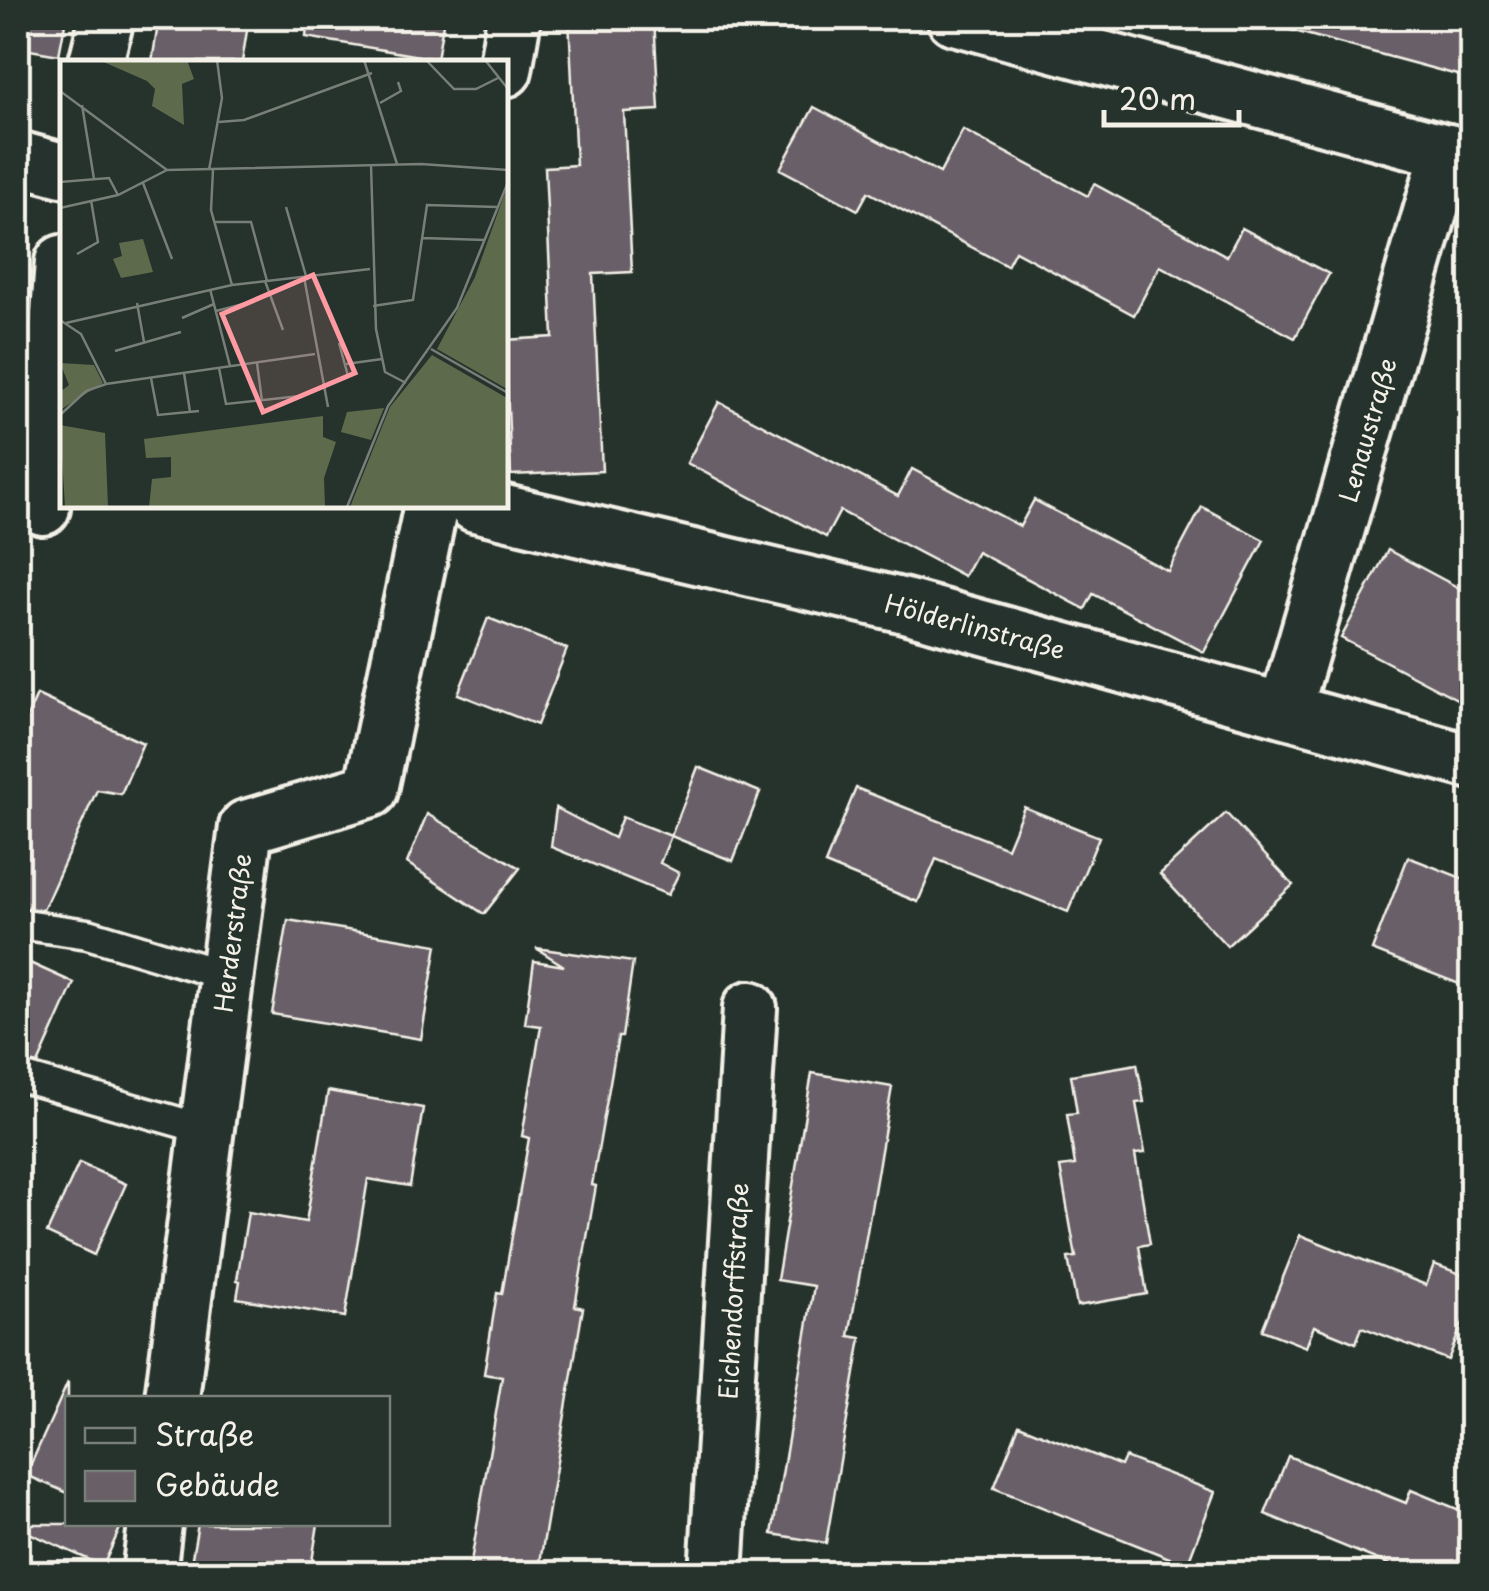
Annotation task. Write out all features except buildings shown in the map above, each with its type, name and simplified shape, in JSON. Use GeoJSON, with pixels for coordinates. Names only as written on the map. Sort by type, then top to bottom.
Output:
{"type":"FeatureCollection","features":[{"type":"Feature","properties":{"kind":"street"},"geometry":{"type":"LineString","coordinates":[[96,60],[107,18]]}},
{"type":"Feature","properties":{"kind":"street"},"geometry":{"type":"LineString","coordinates":[[507,60],[514,18]]}},
{"type":"Feature","properties":{"kind":"street","name":"Lenaustraße"},"geometry":{"type":"LineString","coordinates":[[954,18],[1460,154],[1285,710]]}},
{"type":"Feature","properties":{"kind":"street"},"geometry":{"type":"LineString","coordinates":[[18,158],[60,169]]}},
{"type":"Feature","properties":{"kind":"street"},"geometry":{"type":"LineString","coordinates":[[43,508],[60,288]]}},
{"type":"Feature","properties":{"kind":"street","name":"Herderstraße"},"geometry":{"type":"LineString","coordinates":[[172,1396],[246,827],[370,790],[430,508]]}},
{"type":"Feature","properties":{"kind":"street","name":"Hölderlinstraße"},"geometry":{"type":"LineString","coordinates":[[487,508],[901,606],[1472,762]]}},
{"type":"Feature","properties":{"kind":"street","name":"Eichendorffstraße"},"geometry":{"type":"LineString","coordinates":[[716,1574],[750,1008]]}},
{"type":"Feature","properties":{"kind":"street"},"geometry":{"type":"LineString","coordinates":[[148,1574],[155,1526]]}},
{"type":"Feature","properties":{"kind":"lane"},"geometry":{"type":"LineString","coordinates":[[18,924],[88,934],[226,976]]}},
{"type":"Feature","properties":{"kind":"lane"},"geometry":{"type":"LineString","coordinates":[[18,1076],[207,1130]]}}]}
